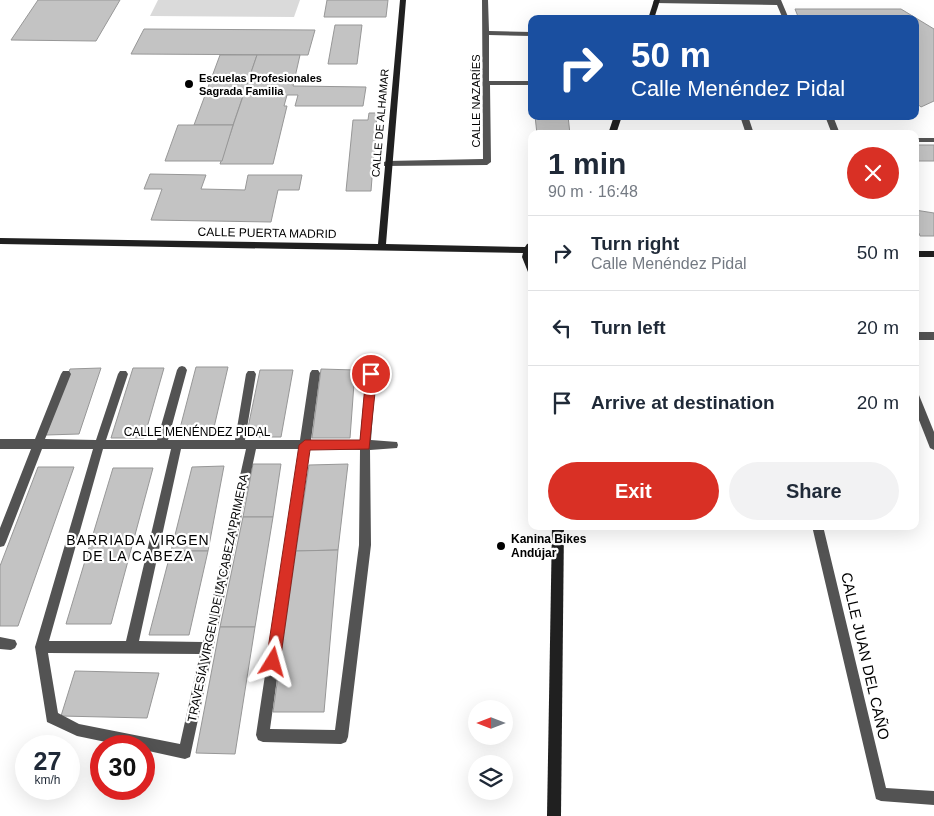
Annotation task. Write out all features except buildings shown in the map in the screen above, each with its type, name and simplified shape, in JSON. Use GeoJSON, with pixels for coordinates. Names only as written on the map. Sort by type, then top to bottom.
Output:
{"type":"FeatureCollection","features":[{"type":"Feature","properties":{"kind":"street","name":"CALLE DE ALHAMAR"},"geometry":{"type":"LineString","coordinates":[[382,247],[387,164],[403,0]]}},
{"type":"Feature","properties":{"kind":"street","name":"CALLE NAZARÍES"},"geometry":{"type":"LineString","coordinates":[[387,164],[487,162],[487,33],[485,0]]}},
{"type":"Feature","properties":{"kind":"street"},"geometry":{"type":"LineString","coordinates":[[652,15],[656,1],[779,1],[784,15]]}},
{"type":"Feature","properties":{"kind":"street"},"geometry":{"type":"LineString","coordinates":[[487,33],[528,34]]}},
{"type":"Feature","properties":{"kind":"street"},"geometry":{"type":"LineString","coordinates":[[486,83],[528,83]]}},
{"type":"Feature","properties":{"kind":"street"},"geometry":{"type":"LineString","coordinates":[[919,140],[934,140]]}},
{"type":"Feature","properties":{"kind":"street","name":"CALLE PUERTA MADRID"},"geometry":{"type":"LineString","coordinates":[[2,241],[528,248]]}},
{"type":"Feature","properties":{"kind":"street"},"geometry":{"type":"LineString","coordinates":[[919,254],[934,254]]}},
{"type":"Feature","properties":{"kind":"street"},"geometry":{"type":"LineString","coordinates":[[919,336],[934,336]]}},
{"type":"Feature","properties":{"kind":"street"},"geometry":{"type":"LineString","coordinates":[[161,444],[182,370]]}},
{"type":"Feature","properties":{"kind":"street"},"geometry":{"type":"LineString","coordinates":[[314,372],[263,735],[342,737],[365,545],[365,445],[371,374]]}},
{"type":"Feature","properties":{"kind":"street"},"geometry":{"type":"LineString","coordinates":[[0,542],[66,374]]}},
{"type":"Feature","properties":{"kind":"street"},"geometry":{"type":"LineString","coordinates":[[123,374],[99,444],[41,647],[206,648]]}},
{"type":"Feature","properties":{"kind":"street"},"geometry":{"type":"LineString","coordinates":[[239,444],[252,374]]}},
{"type":"Feature","properties":{"kind":"street"},"geometry":{"type":"LineString","coordinates":[[919,408],[934,445]]}},
{"type":"Feature","properties":{"kind":"street","name":"CALLE MENÉNDEZ PIDAL"},"geometry":{"type":"LineString","coordinates":[[0,444],[393,445]]}},
{"type":"Feature","properties":{"kind":"street"},"geometry":{"type":"LineString","coordinates":[[131,648],[177,444]]}},
{"type":"Feature","properties":{"kind":"street","name":"TRAVESÍA VIRGEN DE LA CABEZA PRIMERA"},"geometry":{"type":"LineString","coordinates":[[41,647],[52,717],[77,730],[184,752],[252,444]]}},
{"type":"Feature","properties":{"kind":"street"},"geometry":{"type":"LineString","coordinates":[[554,816],[558,530]]}},
{"type":"Feature","properties":{"kind":"street","name":"CALLE JUAN DEL CAÑO"},"geometry":{"type":"LineString","coordinates":[[818,530],[881,794],[934,798]]}},
{"type":"Feature","properties":{"kind":"shaded area"},"geometry":{"type":"Polygon","coordinates":[[[158,0],[300,0],[294,17],[150,16],[158,0]]]}},
{"type":"Feature","properties":{"kind":"place","name":"Escuelas Profesionales Sagrada Familia"},"geometry":{"type":"Point","coordinates":[189,84]}},
{"type":"Feature","properties":{"kind":"place","name":"Kanina Bikes Andújar"},"geometry":{"type":"Point","coordinates":[501,546]}},
{"type":"Feature","properties":{"kind":"district","name":"BARRIADA VIRGEN DE LA CABEZA"},"geometry":{"type":"Point","coordinates":[138,548]}},
{"type":"Feature","properties":{"kind":"route"},"geometry":{"type":"LineString","coordinates":[[273,662],[305,445],[365,445],[371,374]]}}]}
